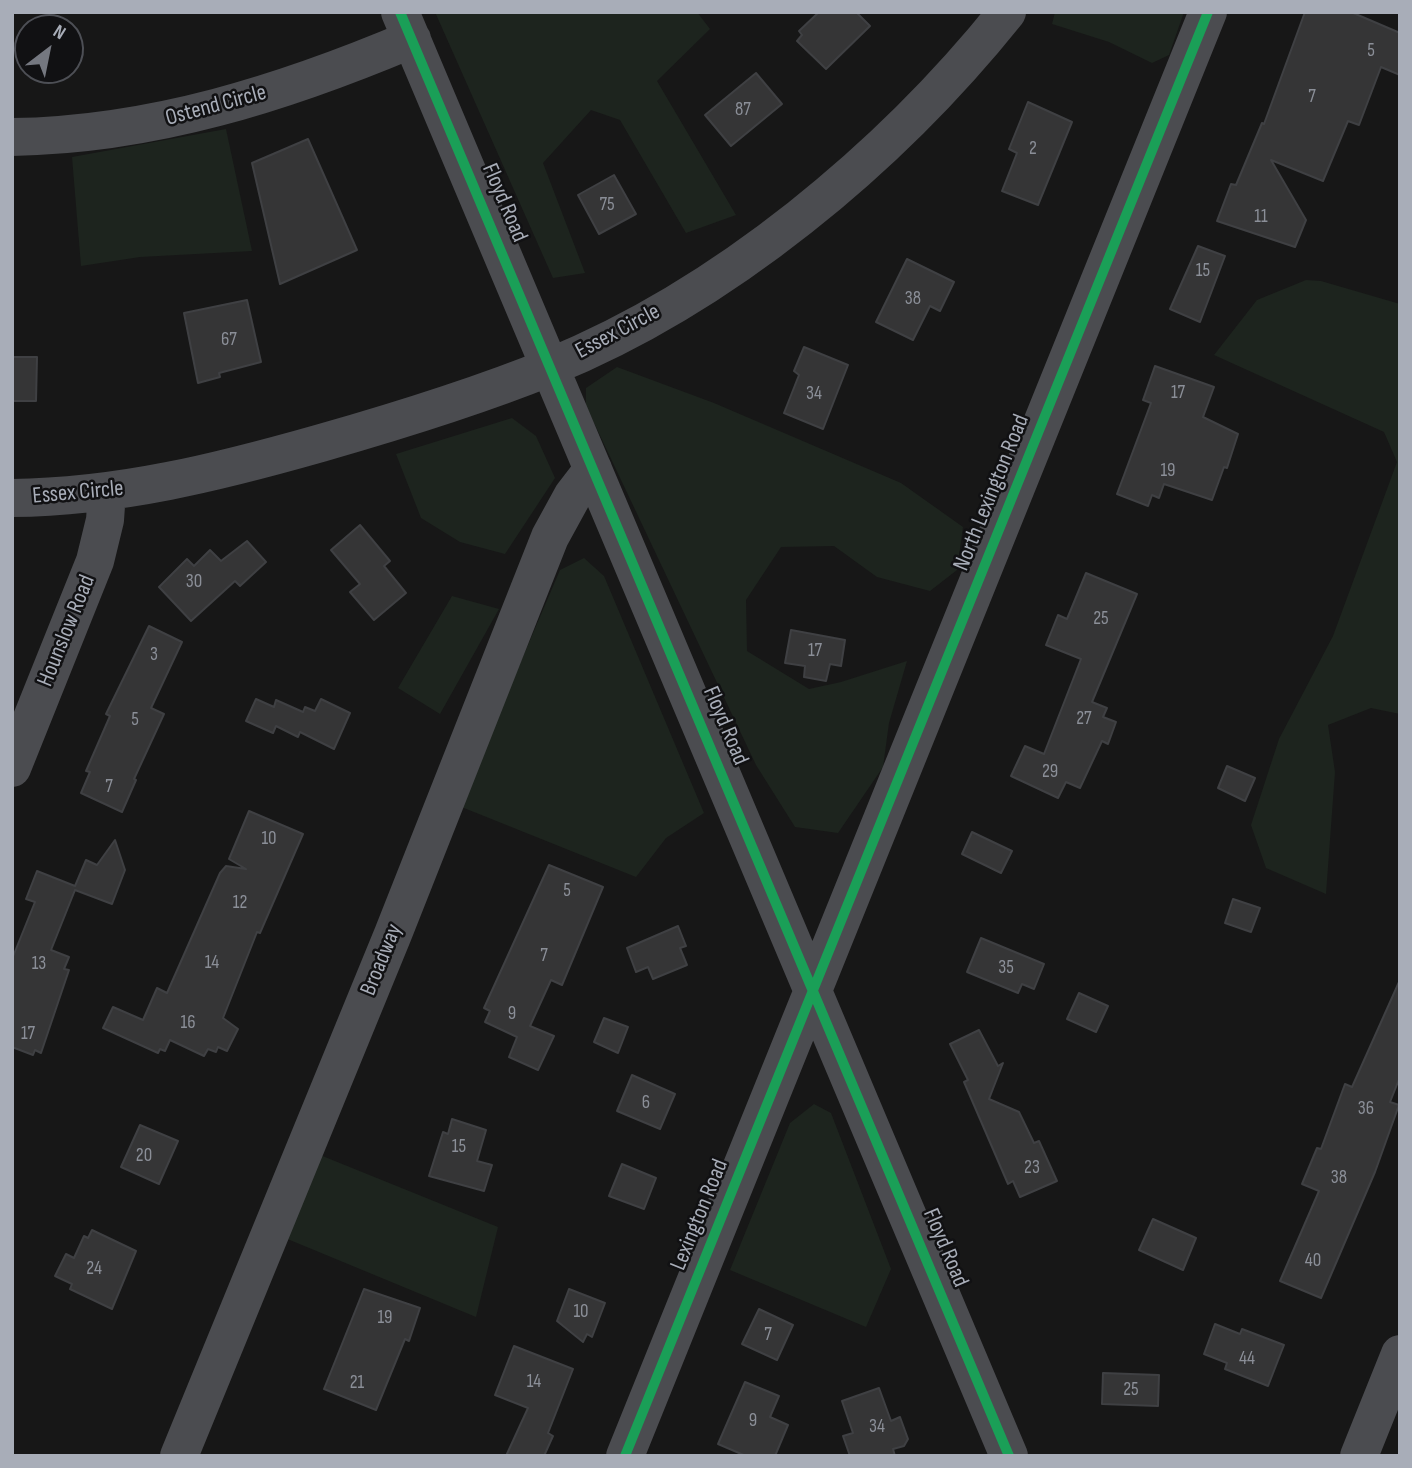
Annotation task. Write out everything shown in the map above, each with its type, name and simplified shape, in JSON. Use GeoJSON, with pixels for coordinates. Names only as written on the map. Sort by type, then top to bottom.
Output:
{"type":"FeatureCollection","features":[{"type":"Feature","properties":{"kind":"street","name":"Essex Circle"},"geometry":{"type":"LineString","coordinates":[[12,498],[107,491],[179,481],[370,429],[550,367],[698,288],[791,224],[913,116],[1007,12]]}},
{"type":"Feature","properties":{"kind":"street","name":"North Lexington Road"},"geometry":{"type":"LineString","coordinates":[[814,990],[1208,12]]}},
{"type":"Feature","properties":{"kind":"street","name":"Floyd Road"},"geometry":{"type":"LineString","coordinates":[[406,26],[814,990],[1006,1453]]}},
{"type":"Feature","properties":{"kind":"street","name":"Ostend Circle"},"geometry":{"type":"LineString","coordinates":[[12,137],[86,135],[186,117],[292,86],[406,26]]}},
{"type":"Feature","properties":{"kind":"street","name":"Broadway"},"geometry":{"type":"LineString","coordinates":[[179,1456],[388,946],[550,537],[573,495],[593,469]]}},
{"type":"Feature","properties":{"kind":"street","name":"Hounslow Road"},"geometry":{"type":"LineString","coordinates":[[12,768],[95,561],[106,520],[107,491]]}},
{"type":"Feature","properties":{"kind":"street","name":"Lexington Road"},"geometry":{"type":"LineString","coordinates":[[625,1456],[814,990]]}},
{"type":"Feature","properties":{"kind":"street"},"geometry":{"type":"LineString","coordinates":[[1359,1456],[1400,1354]]}},
{"type":"Feature","properties":{"kind":"shaded area"},"geometry":{"type":"Polygon","coordinates":[[[435,12],[697,12],[710,29],[657,81],[736,215],[686,233],[620,120],[591,110],[543,163],[585,273],[553,278],[435,12]]]}},
{"type":"Feature","properties":{"kind":"shaded area"},"geometry":{"type":"Polygon","coordinates":[[[1055,12],[1184,12],[1169,55],[1152,63],[1109,42],[1052,24],[1055,12]]]}},
{"type":"Feature","properties":{"kind":"shaded area"},"geometry":{"type":"Polygon","coordinates":[[[226,129],[252,251],[140,257],[81,266],[72,157],[226,129]]]}},
{"type":"Feature","properties":{"kind":"shaded area"},"geometry":{"type":"Polygon","coordinates":[[[1306,280],[1321,281],[1400,304],[1400,714],[1371,708],[1328,725],[1335,772],[1326,894],[1266,868],[1251,825],[1279,739],[1333,636],[1397,462],[1384,432],[1214,355],[1257,300],[1306,280]]]}},
{"type":"Feature","properties":{"kind":"shaded area"},"geometry":{"type":"Polygon","coordinates":[[[617,367],[714,403],[901,483],[963,527],[957,570],[930,591],[877,577],[834,546],[781,547],[746,600],[747,651],[809,689],[907,661],[889,723],[883,767],[838,833],[795,827],[756,765],[586,406],[586,388],[617,367]]]}},
{"type":"Feature","properties":{"kind":"shaded area"},"geometry":{"type":"Polygon","coordinates":[[[512,418],[536,436],[555,478],[505,554],[460,542],[421,518],[396,454],[512,418]]]}},
{"type":"Feature","properties":{"kind":"shaded area"},"geometry":{"type":"Polygon","coordinates":[[[584,558],[604,576],[704,813],[666,838],[636,877],[459,806],[560,570],[584,558]]]}},
{"type":"Feature","properties":{"kind":"shaded area"},"geometry":{"type":"Polygon","coordinates":[[[452,596],[499,609],[440,714],[398,688],[452,596]]]}},
{"type":"Feature","properties":{"kind":"shaded area"},"geometry":{"type":"Polygon","coordinates":[[[814,1104],[831,1113],[891,1269],[866,1327],[730,1270],[790,1123],[814,1104]]]}},
{"type":"Feature","properties":{"kind":"shaded area"},"geometry":{"type":"Polygon","coordinates":[[[320,1155],[498,1227],[476,1317],[285,1238],[320,1155]]]}},
{"type":"Feature","properties":{"kind":"building"},"geometry":{"type":"Polygon","coordinates":[[[819,12],[856,12],[870,26],[826,69],[797,41],[802,35],[799,31],[819,12]]]}},
{"type":"Feature","properties":{"kind":"building"},"geometry":{"type":"Polygon","coordinates":[[[1305,12],[1351,12],[1400,33],[1400,75],[1381,67],[1359,125],[1348,121],[1323,181],[1271,160],[1306,220],[1295,247],[1217,221],[1231,184],[1236,185],[1262,123],[1264,124],[1305,12]]]}},
{"type":"Feature","properties":{"kind":"building"},"geometry":{"type":"Polygon","coordinates":[[[756,73],[782,104],[731,146],[705,115],[756,73]]]}},
{"type":"Feature","properties":{"kind":"building"},"geometry":{"type":"Polygon","coordinates":[[[1028,102],[1072,122],[1038,205],[1002,191],[1017,153],[1009,149],[1028,102]]]}},
{"type":"Feature","properties":{"kind":"building"},"geometry":{"type":"Polygon","coordinates":[[[308,139],[357,250],[280,284],[252,163],[308,139]]]}},
{"type":"Feature","properties":{"kind":"building"},"geometry":{"type":"Polygon","coordinates":[[[614,175],[636,214],[599,234],[578,195],[614,175]]]}},
{"type":"Feature","properties":{"kind":"building"},"geometry":{"type":"Polygon","coordinates":[[[1198,246],[1225,256],[1200,322],[1170,309],[1198,246]]]}},
{"type":"Feature","properties":{"kind":"building"},"geometry":{"type":"Polygon","coordinates":[[[907,259],[954,282],[940,311],[930,306],[913,340],[876,322],[907,259]]]}},
{"type":"Feature","properties":{"kind":"building"},"geometry":{"type":"Polygon","coordinates":[[[247,300],[261,362],[219,373],[220,377],[198,383],[184,313],[247,300]]]}},
{"type":"Feature","properties":{"kind":"building"},"geometry":{"type":"Polygon","coordinates":[[[804,347],[848,365],[823,429],[784,413],[799,375],[794,371],[804,347]]]}},
{"type":"Feature","properties":{"kind":"building"},"geometry":{"type":"Polygon","coordinates":[[[12,357],[37,357],[36,401],[12,401],[12,357]]]}},
{"type":"Feature","properties":{"kind":"building"},"geometry":{"type":"Polygon","coordinates":[[[1155,366],[1214,387],[1203,417],[1238,434],[1227,468],[1224,467],[1212,500],[1164,484],[1159,498],[1152,495],[1148,506],[1117,494],[1151,403],[1143,400],[1155,366]]]}},
{"type":"Feature","properties":{"kind":"building"},"geometry":{"type":"Polygon","coordinates":[[[360,525],[390,561],[384,566],[406,593],[374,620],[350,592],[360,584],[331,550],[360,525]]]}},
{"type":"Feature","properties":{"kind":"building"},"geometry":{"type":"Polygon","coordinates":[[[247,541],[266,562],[240,586],[235,581],[191,621],[159,587],[187,559],[194,566],[210,550],[221,561],[247,541]]]}},
{"type":"Feature","properties":{"kind":"building"},"geometry":{"type":"Polygon","coordinates":[[[1086,573],[1137,594],[1092,702],[1107,708],[1103,717],[1116,722],[1108,744],[1102,741],[1080,788],[1066,782],[1058,798],[1011,776],[1025,746],[1044,754],[1081,659],[1046,645],[1058,615],[1067,619],[1086,573]]]}},
{"type":"Feature","properties":{"kind":"building"},"geometry":{"type":"Polygon","coordinates":[[[149,626],[182,642],[151,708],[164,714],[122,812],[81,793],[90,772],[86,771],[110,716],[106,714],[149,626]]]}},
{"type":"Feature","properties":{"kind":"building"},"geometry":{"type":"Polygon","coordinates":[[[791,630],[845,640],[841,666],[830,664],[826,681],[804,677],[805,666],[785,663],[791,630]]]}},
{"type":"Feature","properties":{"kind":"building"},"geometry":{"type":"Polygon","coordinates":[[[256,699],[274,707],[276,700],[303,712],[305,707],[315,711],[321,699],[350,713],[334,749],[300,732],[298,737],[276,726],[273,733],[246,721],[256,699]]]}},
{"type":"Feature","properties":{"kind":"building"},"geometry":{"type":"Polygon","coordinates":[[[1227,766],[1255,778],[1245,801],[1218,788],[1227,766]]]}},
{"type":"Feature","properties":{"kind":"building"},"geometry":{"type":"Polygon","coordinates":[[[249,811],[303,834],[260,933],[257,932],[223,1018],[238,1029],[227,1051],[218,1047],[216,1052],[208,1049],[204,1056],[170,1040],[165,1051],[160,1049],[158,1053],[103,1028],[113,1007],[143,1020],[157,988],[167,993],[220,873],[226,866],[246,869],[229,859],[249,811]]]}},
{"type":"Feature","properties":{"kind":"building"},"geometry":{"type":"Polygon","coordinates":[[[972,832],[1012,851],[1001,873],[962,854],[972,832]]]}},
{"type":"Feature","properties":{"kind":"building"},"geometry":{"type":"Polygon","coordinates":[[[115,840],[125,870],[112,904],[75,890],[51,950],[69,957],[64,969],[69,970],[41,1053],[35,1050],[33,1055],[12,1047],[12,959],[35,902],[26,899],[37,871],[75,886],[86,860],[97,865],[115,840]]]}},
{"type":"Feature","properties":{"kind":"building"},"geometry":{"type":"Polygon","coordinates":[[[549,865],[603,887],[562,985],[551,980],[530,1026],[554,1036],[538,1070],[509,1057],[517,1037],[485,1022],[490,1011],[484,1008],[549,865]]]}},
{"type":"Feature","properties":{"kind":"building"},"geometry":{"type":"Polygon","coordinates":[[[1233,899],[1260,908],[1251,932],[1225,923],[1233,899]]]}},
{"type":"Feature","properties":{"kind":"building"},"geometry":{"type":"Polygon","coordinates":[[[678,926],[686,946],[680,948],[687,965],[653,979],[648,967],[636,972],[627,948],[678,926]]]}},
{"type":"Feature","properties":{"kind":"building"},"geometry":{"type":"Polygon","coordinates":[[[981,938],[1044,964],[1034,989],[1022,984],[1018,993],[967,972],[981,938]]]}},
{"type":"Feature","properties":{"kind":"building"},"geometry":{"type":"Polygon","coordinates":[[[1399,982],[1400,1077],[1390,1102],[1399,1105],[1375,1172],[1321,1298],[1280,1281],[1319,1191],[1302,1184],[1317,1148],[1321,1149],[1345,1084],[1352,1087],[1399,982]]]}},
{"type":"Feature","properties":{"kind":"building"},"geometry":{"type":"Polygon","coordinates":[[[1079,993],[1108,1006],[1096,1032],[1067,1019],[1079,993]]]}},
{"type":"Feature","properties":{"kind":"building"},"geometry":{"type":"Polygon","coordinates":[[[604,1018],[628,1027],[618,1053],[594,1042],[604,1018]]]}},
{"type":"Feature","properties":{"kind":"building"},"geometry":{"type":"Polygon","coordinates":[[[979,1030],[998,1066],[1003,1063],[989,1099],[1019,1112],[1034,1143],[1039,1141],[1057,1181],[1020,1197],[1013,1181],[1008,1184],[964,1082],[968,1080],[950,1044],[979,1030]]]}},
{"type":"Feature","properties":{"kind":"building"},"geometry":{"type":"Polygon","coordinates":[[[632,1075],[675,1094],[660,1129],[617,1111],[632,1075]]]}},
{"type":"Feature","properties":{"kind":"building"},"geometry":{"type":"Polygon","coordinates":[[[452,1119],[486,1130],[477,1161],[492,1165],[484,1191],[429,1176],[443,1132],[448,1134],[452,1119]]]}},
{"type":"Feature","properties":{"kind":"building"},"geometry":{"type":"Polygon","coordinates":[[[140,1125],[178,1141],[159,1184],[121,1167],[140,1125]]]}},
{"type":"Feature","properties":{"kind":"building"},"geometry":{"type":"Polygon","coordinates":[[[622,1164],[656,1178],[644,1209],[609,1196],[622,1164]]]}},
{"type":"Feature","properties":{"kind":"building"},"geometry":{"type":"Polygon","coordinates":[[[1153,1219],[1196,1238],[1183,1270],[1139,1250],[1153,1219]]]}},
{"type":"Feature","properties":{"kind":"building"},"geometry":{"type":"Polygon","coordinates":[[[92,1230],[136,1251],[112,1309],[70,1289],[72,1284],[55,1276],[66,1254],[74,1258],[84,1236],[88,1238],[92,1230]]]}},
{"type":"Feature","properties":{"kind":"building"},"geometry":{"type":"Polygon","coordinates":[[[364,1289],[420,1308],[409,1341],[405,1339],[376,1410],[324,1389],[364,1289]]]}},
{"type":"Feature","properties":{"kind":"building"},"geometry":{"type":"Polygon","coordinates":[[[569,1289],[605,1303],[592,1337],[587,1334],[583,1342],[557,1321],[569,1289]]]}},
{"type":"Feature","properties":{"kind":"building"},"geometry":{"type":"Polygon","coordinates":[[[759,1309],[793,1325],[777,1360],[742,1344],[759,1309]]]}},
{"type":"Feature","properties":{"kind":"building"},"geometry":{"type":"Polygon","coordinates":[[[1215,1324],[1240,1334],[1242,1329],[1284,1345],[1268,1386],[1225,1369],[1227,1363],[1204,1354],[1215,1324]]]}},
{"type":"Feature","properties":{"kind":"building"},"geometry":{"type":"Polygon","coordinates":[[[514,1346],[573,1369],[548,1433],[553,1436],[544,1456],[506,1456],[528,1408],[495,1395],[514,1346]]]}},
{"type":"Feature","properties":{"kind":"building"},"geometry":{"type":"Polygon","coordinates":[[[1103,1373],[1159,1375],[1158,1406],[1102,1404],[1103,1373]]]}},
{"type":"Feature","properties":{"kind":"building"},"geometry":{"type":"Polygon","coordinates":[[[745,1382],[779,1396],[770,1417],[788,1425],[775,1456],[746,1456],[718,1444],[745,1382]]]}},
{"type":"Feature","properties":{"kind":"building"},"geometry":{"type":"Polygon","coordinates":[[[879,1388],[891,1421],[900,1417],[908,1439],[904,1446],[893,1449],[895,1456],[850,1456],[843,1436],[853,1433],[842,1401],[879,1388]]]}},
{"type":"Feature","properties":{"kind":"cycle path"},"geometry":{"type":"LineString","coordinates":[[400,12],[1009,1456]]}},
{"type":"Feature","properties":{"kind":"cycle path"},"geometry":{"type":"LineString","coordinates":[[625,1456],[1208,12]]}}]}
